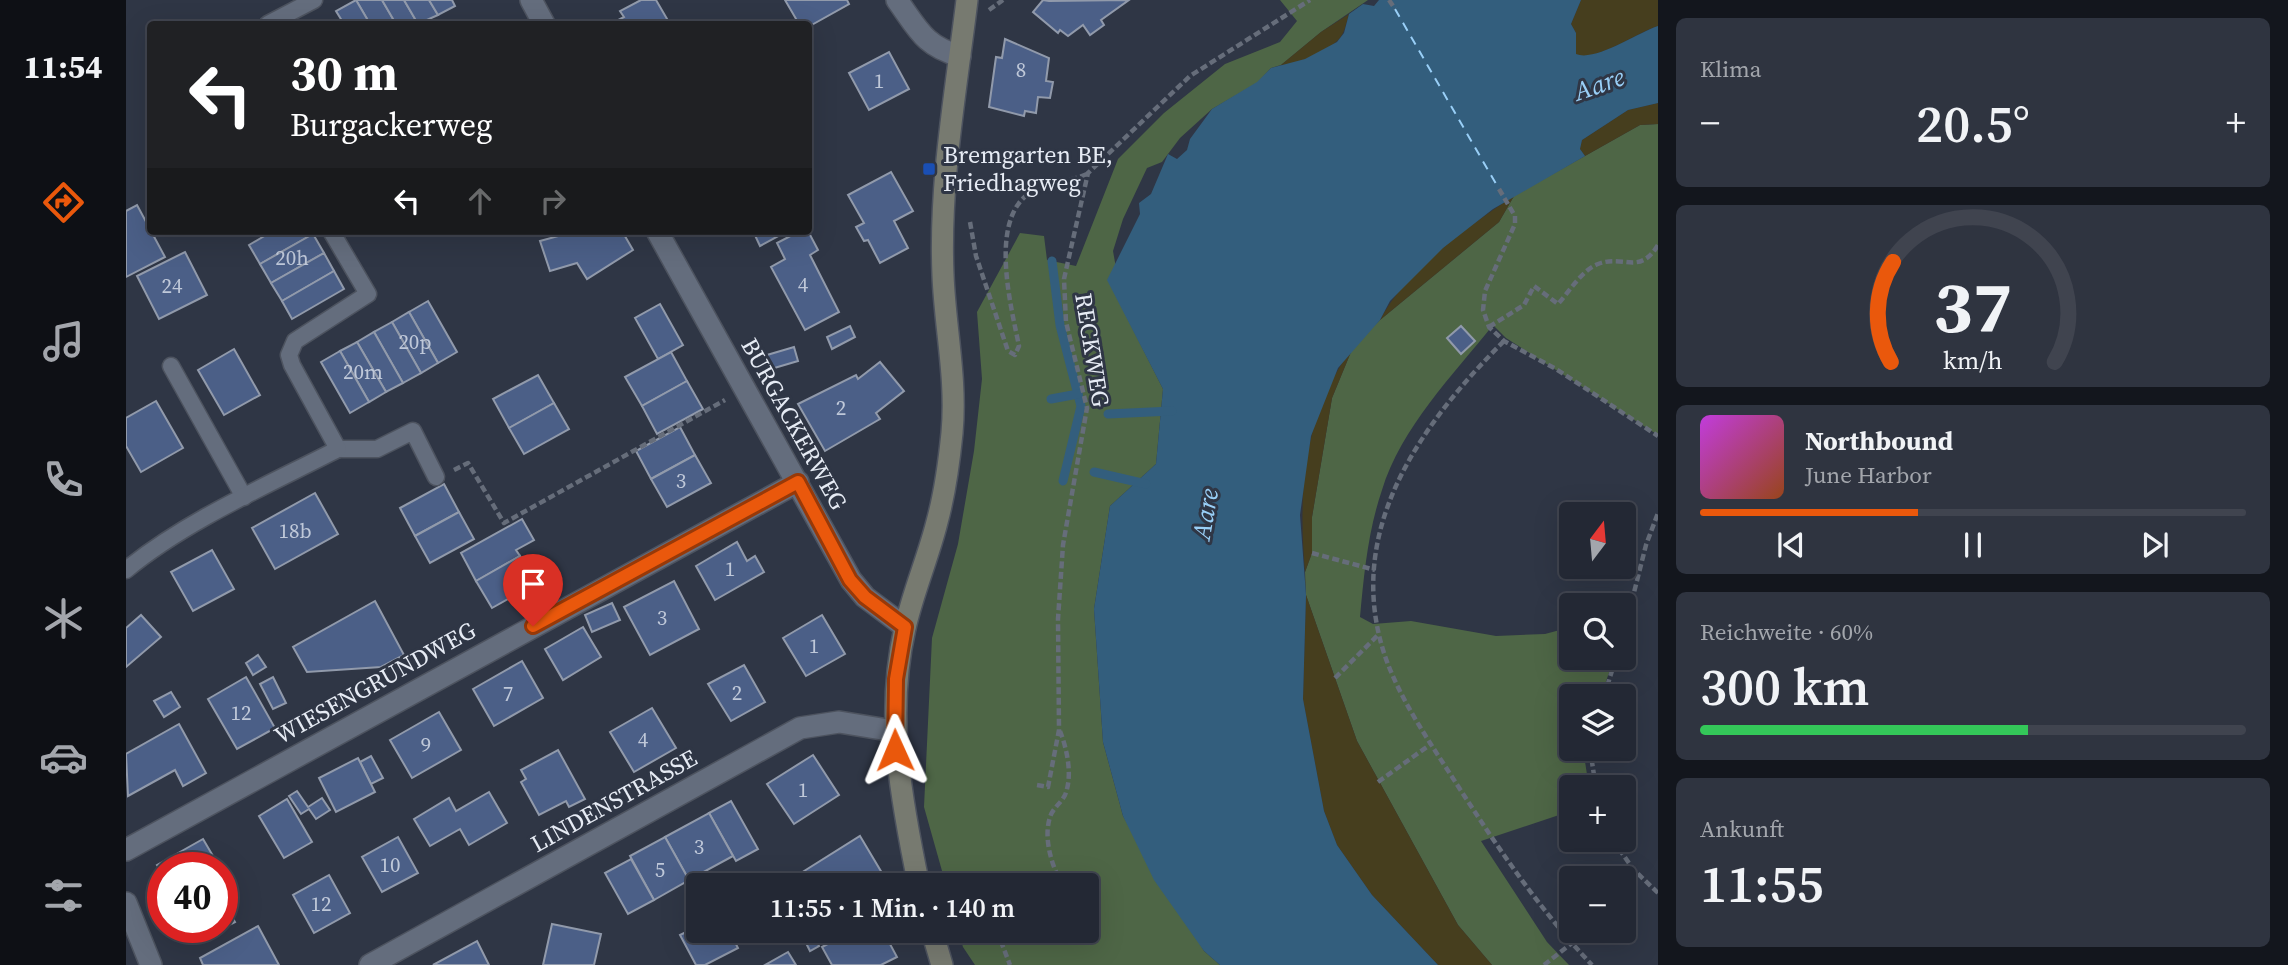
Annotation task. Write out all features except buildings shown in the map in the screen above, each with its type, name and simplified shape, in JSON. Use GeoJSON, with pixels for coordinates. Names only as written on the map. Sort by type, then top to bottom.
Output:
{"type":"FeatureCollection","features":[{"type":"Feature","properties":{"kind":"street"},"geometry":{"type":"LineString","coordinates":[[531,0],[542,21]]}},
{"type":"Feature","properties":{"kind":"street"},"geometry":{"type":"LineString","coordinates":[[897,0],[928,42],[937,49],[960,56]]}},
{"type":"Feature","properties":{"kind":"street"},"geometry":{"type":"LineString","coordinates":[[917,873],[897,768],[894,731],[896,679],[905,627],[937,522],[952,432],[955,379],[943,274],[947,160],[967,0]]}},
{"type":"Feature","properties":{"kind":"street","name":"BURGACKERWEG"},"geometry":{"type":"LineString","coordinates":[[659,235],[850,580],[865,597],[905,627]]}},
{"type":"Feature","properties":{"kind":"street","name":"WIESENGRUNDWEG"},"geometry":{"type":"LineString","coordinates":[[126,850],[798,482]]}},
{"type":"Feature","properties":{"kind":"street","name":"LINDENSTRASSE"},"geometry":{"type":"LineString","coordinates":[[370,965],[800,728],[839,722],[894,731]]}},
{"type":"Feature","properties":{"kind":"street"},"geometry":{"type":"LineString","coordinates":[[126,903],[151,965]]}},
{"type":"Feature","properties":{"kind":"street"},"geometry":{"type":"LineString","coordinates":[[936,943],[942,965]]}},
{"type":"Feature","properties":{"kind":"lane"},"geometry":{"type":"LineString","coordinates":[[274,21],[314,0]]}},
{"type":"Feature","properties":{"kind":"lane"},"geometry":{"type":"LineString","coordinates":[[333,235],[368,294],[298,338],[289,355],[338,449]]}},
{"type":"Feature","properties":{"kind":"lane"},"geometry":{"type":"LineString","coordinates":[[171,366],[244,497]]}},
{"type":"Feature","properties":{"kind":"lane"},"geometry":{"type":"LineString","coordinates":[[126,570],[159,547],[244,497],[338,449],[377,449],[413,431],[436,477]]}},
{"type":"Feature","properties":{"kind":"path"},"geometry":{"type":"LineString","coordinates":[[968,257],[976,256],[1008,351],[1015,355],[1019,346],[1008,291],[1007,236],[1011,215],[1017,204],[1034,190],[1065,183],[1088,173],[1190,76],[1310,0]]}},
{"type":"Feature","properties":{"kind":"path"},"geometry":{"type":"LineString","coordinates":[[1389,0],[1395,9]]}},
{"type":"Feature","properties":{"kind":"path","name":"RECKWEG"},"geometry":{"type":"LineString","coordinates":[[1059,730],[1058,619],[1063,545],[1087,408],[1066,323],[1065,279],[1088,173]]}},
{"type":"Feature","properties":{"kind":"path"},"geometry":{"type":"LineString","coordinates":[[1499,189],[1515,216],[1510,239],[1485,291],[1483,310],[1489,327],[1504,341],[1556,369],[1658,436]]}},
{"type":"Feature","properties":{"kind":"path"},"geometry":{"type":"LineString","coordinates":[[1489,327],[1524,305],[1534,286],[1558,304],[1594,266],[1610,261],[1640,263],[1648,259],[1658,245]]}},
{"type":"Feature","properties":{"kind":"path"},"geometry":{"type":"LineString","coordinates":[[1504,341],[1464,380],[1404,464],[1390,501],[1375,570],[1379,634],[1401,692],[1431,744],[1517,876],[1559,927]]}},
{"type":"Feature","properties":{"kind":"path"},"geometry":{"type":"LineString","coordinates":[[436,477],[468,463],[504,523],[744,389]]}},
{"type":"Feature","properties":{"kind":"path"},"geometry":{"type":"LineString","coordinates":[[1634,593],[1646,545],[1658,513]]}},
{"type":"Feature","properties":{"kind":"path"},"geometry":{"type":"LineString","coordinates":[[1312,553],[1375,570]]}},
{"type":"Feature","properties":{"kind":"path"},"geometry":{"type":"LineString","coordinates":[[1335,678],[1379,634]]}},
{"type":"Feature","properties":{"kind":"path"},"geometry":{"type":"LineString","coordinates":[[1037,785],[1048,788],[1059,730]]}},
{"type":"Feature","properties":{"kind":"path"},"geometry":{"type":"LineString","coordinates":[[1058,873],[1047,836],[1050,818],[1066,793],[1068,751],[1059,730]]}},
{"type":"Feature","properties":{"kind":"path"},"geometry":{"type":"LineString","coordinates":[[1378,782],[1431,744]]}},
{"type":"Feature","properties":{"kind":"path"},"geometry":{"type":"LineString","coordinates":[[1621,852],[1633,869],[1658,892]]}},
{"type":"Feature","properties":{"kind":"path"},"geometry":{"type":"LineString","coordinates":[[1002,943],[1010,965]]}},
{"type":"Feature","properties":{"kind":"path"},"geometry":{"type":"LineString","coordinates":[[1544,965],[1572,943],[1592,965]]}},
{"type":"Feature","properties":{"kind":"green space"},"geometry":{"type":"Polygon","coordinates":[[[1280,0],[1368,0],[1321,32],[1281,65],[1271,68],[1257,83],[1212,109],[1180,138],[1162,162],[1147,168],[1123,219],[1113,251],[1116,268],[1108,280],[1163,389],[1156,464],[1110,506],[1094,609],[1103,742],[1123,816],[1204,951],[1220,965],[975,965],[962,943],[1099,943],[1099,873],[943,873],[924,807],[932,638],[958,544],[974,451],[982,379],[977,312],[1020,233],[1044,236],[1047,260],[1076,266],[1118,159],[1164,113],[1225,64],[1280,42],[1297,21],[1280,0]]]}},
{"type":"Feature","properties":{"kind":"green space"},"geometry":{"type":"Polygon","coordinates":[[[1658,124],[1658,435],[1506,338],[1493,325],[1445,383],[1402,445],[1382,490],[1370,537],[1360,617],[1373,624],[1411,621],[1496,636],[1545,634],[1559,630],[1559,670],[1610,670],[1605,684],[1559,684],[1559,761],[1585,761],[1587,775],[1559,775],[1559,815],[1481,841],[1547,942],[1569,965],[1492,965],[1458,925],[1357,741],[1306,595],[1305,572],[1312,553],[1312,517],[1332,398],[1353,347],[1380,320],[1499,222],[1514,196],[1640,125],[1658,124]]]}},
{"type":"Feature","properties":{"kind":"sand"},"geometry":{"type":"Polygon","coordinates":[[[1581,0],[1658,0],[1658,26],[1605,51],[1576,55],[1576,33],[1571,24],[1581,0]]]}},
{"type":"Feature","properties":{"kind":"sand"},"geometry":{"type":"Polygon","coordinates":[[[1349,14],[1342,34],[1333,44],[1304,60],[1281,65],[1321,32],[1349,14]]]}},
{"type":"Feature","properties":{"kind":"sand"},"geometry":{"type":"Polygon","coordinates":[[[1658,103],[1658,124],[1640,125],[1585,156],[1580,149],[1582,140],[1628,110],[1658,103]]]}},
{"type":"Feature","properties":{"kind":"sand"},"geometry":{"type":"Polygon","coordinates":[[[1514,196],[1499,222],[1380,320],[1405,284],[1439,250],[1514,196]]]}},
{"type":"Feature","properties":{"kind":"sand"},"geometry":{"type":"Polygon","coordinates":[[[1353,347],[1332,398],[1312,517],[1312,553],[1305,572],[1303,512],[1308,455],[1323,399],[1353,347]]]}},
{"type":"Feature","properties":{"kind":"sand"},"geometry":{"type":"Polygon","coordinates":[[[1306,595],[1357,741],[1458,925],[1492,965],[1438,965],[1372,895],[1337,845],[1324,811],[1303,699],[1306,595]]]}},
{"type":"Feature","properties":{"kind":"water","name":"Aare"},"geometry":{"type":"Polygon","coordinates":[[[1379,0],[1581,0],[1571,24],[1576,33],[1576,54],[1584,55],[1605,51],[1658,26],[1658,103],[1628,110],[1582,140],[1580,149],[1585,156],[1493,209],[1443,248],[1390,301],[1380,320],[1338,368],[1311,436],[1300,515],[1306,595],[1303,699],[1324,811],[1337,845],[1372,895],[1438,965],[1220,965],[1204,951],[1154,880],[1123,816],[1103,742],[1094,609],[1110,506],[1156,464],[1163,389],[1107,280],[1140,214],[1139,203],[1151,194],[1168,154],[1177,159],[1187,150],[1190,139],[1212,109],[1257,82],[1271,68],[1305,59],[1337,42],[1344,33],[1349,14],[1363,4],[1374,6],[1379,0]]]}},
{"type":"Feature","properties":{"kind":"waterway"},"geometry":{"type":"LineString","coordinates":[[1052,261],[1060,325],[1081,406],[1063,481]]}},
{"type":"Feature","properties":{"kind":"waterway"},"geometry":{"type":"LineString","coordinates":[[1051,399],[1078,394]]}},
{"type":"Feature","properties":{"kind":"waterway"},"geometry":{"type":"LineString","coordinates":[[1108,414],[1172,411]]}},
{"type":"Feature","properties":{"kind":"waterway"},"geometry":{"type":"LineString","coordinates":[[1094,472],[1146,484]]}},
{"type":"Feature","properties":{"kind":"ferry route"},"geometry":{"type":"LineString","coordinates":[[1395,9],[1499,189]]}},
{"type":"Feature","properties":{"kind":"place","name":"Bremgarten BE, Friedhagweg"},"geometry":{"type":"Point","coordinates":[929,169]}},
{"type":"Feature","properties":{"kind":"route"},"geometry":{"type":"LineString","coordinates":[[533,626],[798,482],[850,580],[865,597],[905,627],[896,679],[895,750]]}}]}
